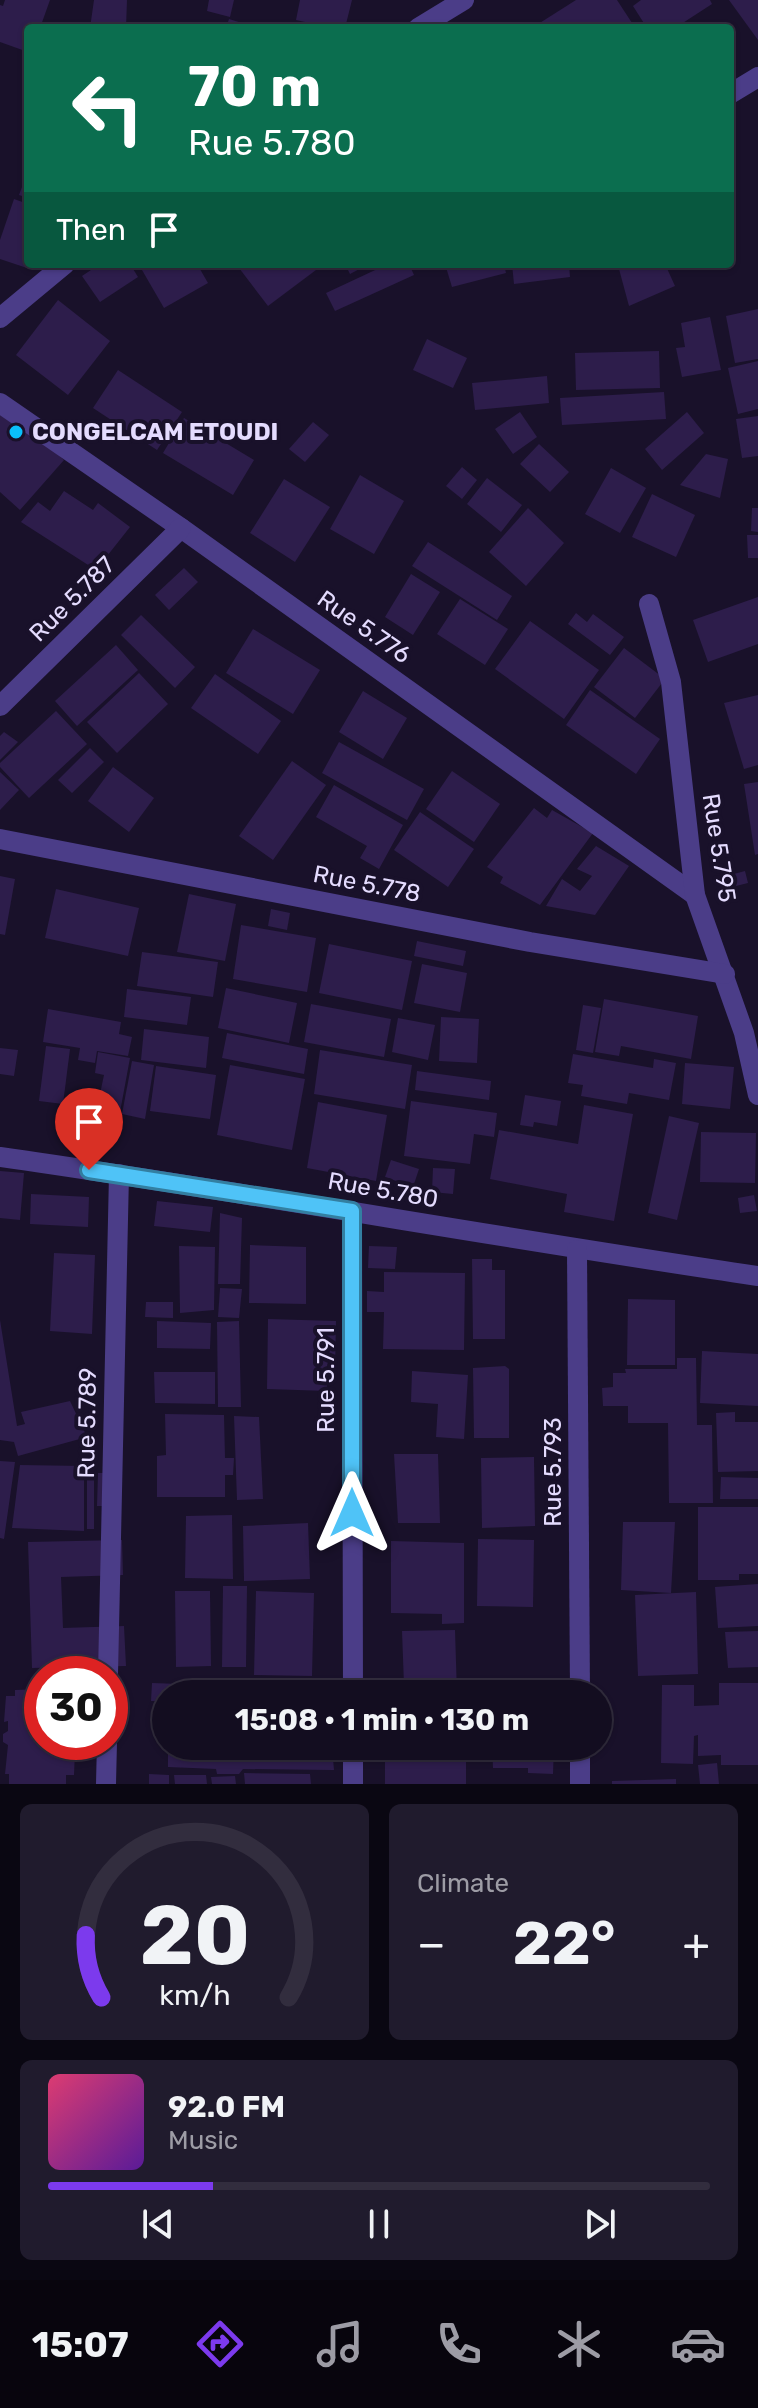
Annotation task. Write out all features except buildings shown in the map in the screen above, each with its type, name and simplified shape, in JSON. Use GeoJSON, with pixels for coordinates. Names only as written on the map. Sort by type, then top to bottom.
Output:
{"type":"FeatureCollection","features":[{"type":"Feature","properties":{"kind":"street"},"geometry":{"type":"LineString","coordinates":[[425,24],[464,0]]}},
{"type":"Feature","properties":{"kind":"street"},"geometry":{"type":"LineString","coordinates":[[734,92],[758,77]]}},
{"type":"Feature","properties":{"kind":"street"},"geometry":{"type":"LineString","coordinates":[[0,318],[60,268]]}},
{"type":"Feature","properties":{"kind":"street","name":"Rue 5.776"},"geometry":{"type":"LineString","coordinates":[[0,403],[181,528],[695,895]]}},
{"type":"Feature","properties":{"kind":"street","name":"Rue 5.787"},"geometry":{"type":"LineString","coordinates":[[0,706],[181,528]]}},
{"type":"Feature","properties":{"kind":"street","name":"Rue 5.795"},"geometry":{"type":"LineString","coordinates":[[649,604],[671,682],[695,895],[744,1033],[758,1095]]}},
{"type":"Feature","properties":{"kind":"street","name":"Rue 5.778"},"geometry":{"type":"LineString","coordinates":[[0,839],[530,942],[725,974]]}},
{"type":"Feature","properties":{"kind":"street","name":"Rue 5.780"},"geometry":{"type":"LineString","coordinates":[[0,1157],[758,1276]]}},
{"type":"Feature","properties":{"kind":"street","name":"Rue 5.789"},"geometry":{"type":"LineString","coordinates":[[108,1656],[119,1174]]}},
{"type":"Feature","properties":{"kind":"street","name":"Rue 5.791"},"geometry":{"type":"LineString","coordinates":[[352,1211],[353,1680]]}},
{"type":"Feature","properties":{"kind":"street","name":"Rue 5.793"},"geometry":{"type":"LineString","coordinates":[[577,1250],[580,1680]]}},
{"type":"Feature","properties":{"kind":"street"},"geometry":{"type":"LineString","coordinates":[[106,1784],[107,1760]]}},
{"type":"Feature","properties":{"kind":"street"},"geometry":{"type":"LineString","coordinates":[[353,1760],[353,1784]]}},
{"type":"Feature","properties":{"kind":"street"},"geometry":{"type":"LineString","coordinates":[[580,1760],[580,1784]]}},
{"type":"Feature","properties":{"kind":"place","name":"CONGELCAM ETOUDI"},"geometry":{"type":"Point","coordinates":[16,432]}},
{"type":"Feature","properties":{"kind":"route"},"geometry":{"type":"LineString","coordinates":[[89,1170],[352,1211],[352,1513]]}}]}
